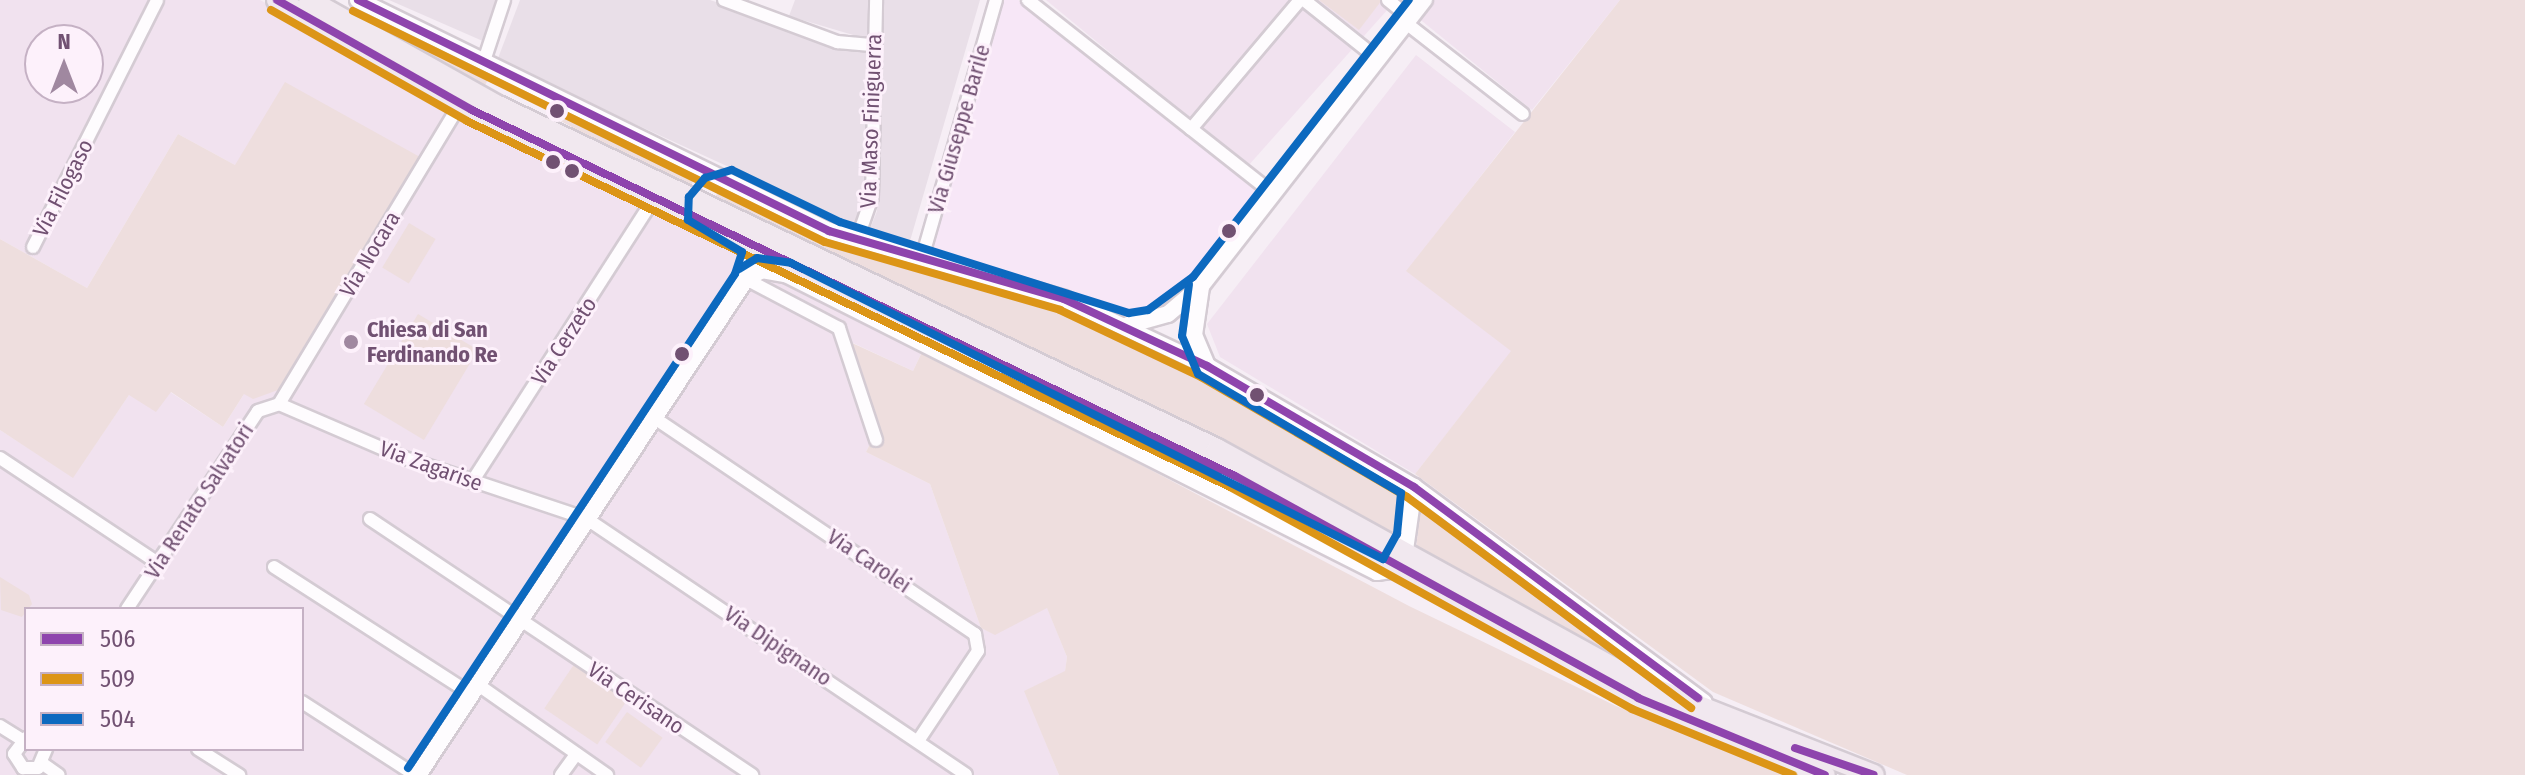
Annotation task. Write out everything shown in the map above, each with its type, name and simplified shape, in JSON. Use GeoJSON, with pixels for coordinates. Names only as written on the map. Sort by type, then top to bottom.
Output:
{"type":"FeatureCollection","features":[{"type":"Feature","properties":{"kind":"main road"},"geometry":{"type":"LineString","coordinates":[[277,0],[338,25],[700,211],[1170,426],[1401,556],[1643,684],[1745,729],[1874,775]]}},
{"type":"Feature","properties":{"kind":"main road"},"geometry":{"type":"LineString","coordinates":[[309,0],[338,25],[460,104],[654,198],[700,211],[756,246],[1401,556],[1638,698],[1825,775]]}},
{"type":"Feature","properties":{"kind":"street","name":"Via Filogaso"},"geometry":{"type":"LineString","coordinates":[[33,247],[157,0]]}},
{"type":"Feature","properties":{"kind":"street"},"geometry":{"type":"LineString","coordinates":[[484,61],[504,0]]}},
{"type":"Feature","properties":{"kind":"street"},"geometry":{"type":"LineString","coordinates":[[724,0],[837,42],[874,45]]}},
{"type":"Feature","properties":{"kind":"street","name":"Via Maso Finiguerra"},"geometry":{"type":"LineString","coordinates":[[857,240],[871,200],[876,0]]}},
{"type":"Feature","properties":{"kind":"street","name":"Via Giuseppe Barile"},"geometry":{"type":"LineString","coordinates":[[922,258],[996,0]]}},
{"type":"Feature","properties":{"kind":"street"},"geometry":{"type":"LineString","coordinates":[[1028,0],[1274,194]]}},
{"type":"Feature","properties":{"kind":"street"},"geometry":{"type":"LineString","coordinates":[[1191,129],[1302,0],[1378,59]]}},
{"type":"Feature","properties":{"kind":"street"},"geometry":{"type":"LineString","coordinates":[[1388,0],[1523,114]]}},
{"type":"Feature","properties":{"kind":"street"},"geometry":{"type":"LineString","coordinates":[[1128,325],[1168,314],[1201,286],[1424,0]]}},
{"type":"Feature","properties":{"kind":"street"},"geometry":{"type":"LineString","coordinates":[[338,25],[363,2],[729,182],[857,240],[1128,325],[1207,366],[1414,487],[1745,729]]}},
{"type":"Feature","properties":{"kind":"street","name":"Via Nocara"},"geometry":{"type":"LineString","coordinates":[[279,404],[460,104]]}},
{"type":"Feature","properties":{"kind":"street"},"geometry":{"type":"LineString","coordinates":[[700,211],[729,182]]}},
{"type":"Feature","properties":{"kind":"street","name":"Via Cerzeto"},"geometry":{"type":"LineString","coordinates":[[472,482],[654,198]]}},
{"type":"Feature","properties":{"kind":"street"},"geometry":{"type":"LineString","coordinates":[[304,703],[416,775],[656,419],[746,279],[756,246]]}},
{"type":"Feature","properties":{"kind":"street"},"geometry":{"type":"LineString","coordinates":[[746,279],[759,270],[786,274],[857,294]]}},
{"type":"Feature","properties":{"kind":"street"},"geometry":{"type":"LineString","coordinates":[[786,274],[1081,420],[1377,572],[1401,556],[1414,487]]}},
{"type":"Feature","properties":{"kind":"street"},"geometry":{"type":"LineString","coordinates":[[746,279],[839,328],[876,440]]}},
{"type":"Feature","properties":{"kind":"street"},"geometry":{"type":"LineString","coordinates":[[1201,286],[1194,335],[1207,366]]}},
{"type":"Feature","properties":{"kind":"street"},"geometry":{"type":"LineString","coordinates":[[1004,364],[1081,420]]}},
{"type":"Feature","properties":{"kind":"street","name":"Via Zagarise"},"geometry":{"type":"LineString","coordinates":[[279,404],[472,482],[587,519]]}},
{"type":"Feature","properties":{"kind":"street","name":"Via Renato Salvatori"},"geometry":{"type":"LineString","coordinates":[[128,607],[258,411],[279,404]]}},
{"type":"Feature","properties":{"kind":"street","name":"Via Carolei"},"geometry":{"type":"LineString","coordinates":[[656,419],[975,634],[977,653],[918,741]]}},
{"type":"Feature","properties":{"kind":"street"},"geometry":{"type":"LineString","coordinates":[[0,458],[158,563]]}},
{"type":"Feature","properties":{"kind":"street","name":"Via Cerisano"},"geometry":{"type":"LineString","coordinates":[[370,519],[752,775]]}},
{"type":"Feature","properties":{"kind":"street","name":"Via Dipignano"},"geometry":{"type":"LineString","coordinates":[[587,519],[966,775]]}},
{"type":"Feature","properties":{"kind":"street"},"geometry":{"type":"LineString","coordinates":[[274,567],[474,689],[607,775]]}},
{"type":"Feature","properties":{"kind":"street"},"geometry":{"type":"LineString","coordinates":[[0,726],[24,739],[14,754]]}},
{"type":"Feature","properties":{"kind":"street"},"geometry":{"type":"LineString","coordinates":[[0,744],[14,754],[21,771],[43,764]]}},
{"type":"Feature","properties":{"kind":"street"},"geometry":{"type":"LineString","coordinates":[[43,764],[46,751]]}},
{"type":"Feature","properties":{"kind":"street"},"geometry":{"type":"LineString","coordinates":[[201,751],[239,775]]}},
{"type":"Feature","properties":{"kind":"street"},"geometry":{"type":"LineString","coordinates":[[561,775],[576,754]]}},
{"type":"Feature","properties":{"kind":"street"},"geometry":{"type":"LineString","coordinates":[[43,764],[59,775]]}},
{"type":"Feature","properties":{"kind":"shaded area"},"geometry":{"type":"Polygon","coordinates":[[[0,0],[260,0],[464,114],[923,350],[913,371],[851,342],[877,430],[866,452],[930,484],[981,628],[995,634],[1047,607],[1067,657],[1065,672],[1025,691],[1059,775],[0,775],[0,430],[73,477],[129,395],[170,392],[223,427],[244,394],[235,165],[178,134],[87,288],[0,239],[0,0]]]}},
{"type":"Feature","properties":{"kind":"shaded area"},"geometry":{"type":"Polygon","coordinates":[[[389,0],[499,0],[485,42],[389,0]]]}},
{"type":"Feature","properties":{"kind":"shaded area"},"geometry":{"type":"Polygon","coordinates":[[[520,0],[710,0],[868,52],[867,200],[858,226],[497,61],[520,0]]]}},
{"type":"Feature","properties":{"kind":"shaded area"},"geometry":{"type":"Polygon","coordinates":[[[795,0],[871,0],[870,40],[789,16],[795,0]]]}},
{"type":"Feature","properties":{"kind":"shaded area"},"geometry":{"type":"Polygon","coordinates":[[[881,0],[980,0],[910,241],[870,229],[877,211],[881,0]]]}},
{"type":"Feature","properties":{"kind":"shaded area"},"geometry":{"type":"Polygon","coordinates":[[[1001,0],[1018,0],[1265,197],[1190,288],[1159,311],[1118,315],[930,254],[1001,0]]]}},
{"type":"Feature","properties":{"kind":"shaded area"},"geometry":{"type":"Polygon","coordinates":[[[1046,0],[1379,0],[1389,8],[1248,166],[1046,0]]]}},
{"type":"Feature","properties":{"kind":"shaded area"},"geometry":{"type":"Polygon","coordinates":[[[1319,0],[1382,0],[1359,30],[1319,0]]]}},
{"type":"Feature","properties":{"kind":"shaded area"},"geometry":{"type":"Polygon","coordinates":[[[1396,0],[1620,0],[1532,110],[1396,0]]]}},
{"type":"Feature","properties":{"kind":"shaded area"},"geometry":{"type":"Polygon","coordinates":[[[1620,0],[2525,0],[2525,775],[1907,775],[1713,692],[1415,474],[1511,351],[1406,271],[1620,0]]]}},
{"type":"Feature","properties":{"kind":"shaded area"},"geometry":{"type":"Polygon","coordinates":[[[364,14],[491,74],[483,89],[348,15],[364,14]]]}},
{"type":"Feature","properties":{"kind":"shaded area"},"geometry":{"type":"Polygon","coordinates":[[[1416,55],[1515,132],[1407,271],[1512,351],[1415,474],[1220,357],[1207,324],[1416,55]]]}},
{"type":"Feature","properties":{"kind":"shaded area"},"geometry":{"type":"Polygon","coordinates":[[[285,82],[420,157],[278,390],[253,399],[244,394],[223,427],[171,392],[156,412],[129,395],[73,478],[0,430],[0,239],[87,288],[178,134],[235,165],[285,82]]]}},
{"type":"Feature","properties":{"kind":"shaded area"},"geometry":{"type":"Polygon","coordinates":[[[554,104],[694,179],[689,189],[548,115],[554,104]]]}},
{"type":"Feature","properties":{"kind":"shaded area"},"geometry":{"type":"Polygon","coordinates":[[[720,192],[824,238],[1083,314],[1169,353],[1402,488],[1403,531],[1390,535],[710,200],[720,192]]]}},
{"type":"Feature","properties":{"kind":"shaded area"},"geometry":{"type":"Polygon","coordinates":[[[409,223],[436,239],[409,284],[382,268],[409,223]]]}},
{"type":"Feature","properties":{"kind":"shaded area"},"geometry":{"type":"Polygon","coordinates":[[[418,314],[478,350],[424,440],[364,404],[418,314]]]}},
{"type":"Feature","properties":{"kind":"shaded area"},"geometry":{"type":"Polygon","coordinates":[[[850,342],[913,371],[923,350],[1409,606],[1616,706],[1786,775],[1059,775],[1024,691],[1065,671],[1067,657],[1047,608],[995,635],[981,628],[930,484],[866,452],[877,430],[850,342]]]}},
{"type":"Feature","properties":{"kind":"shaded area"},"geometry":{"type":"Polygon","coordinates":[[[1421,501],[1662,680],[1660,683],[1416,549],[1421,501]]]}},
{"type":"Feature","properties":{"kind":"shaded area"},"geometry":{"type":"Polygon","coordinates":[[[0,577],[29,595],[32,604],[24,607],[22,617],[1,610],[0,577]]]}},
{"type":"Feature","properties":{"kind":"shaded area"},"geometry":{"type":"Polygon","coordinates":[[[575,663],[628,699],[597,744],[544,709],[575,663]]]}},
{"type":"Feature","properties":{"kind":"shaded area"},"geometry":{"type":"Polygon","coordinates":[[[627,712],[663,738],[641,768],[605,742],[627,712]]]}},
{"type":"Feature","properties":{"kind":"transit line","name":"506"},"geometry":{"type":"LineString","coordinates":[[277,0],[472,110],[1235,476],[1638,698],[1825,775]]}},
{"type":"Feature","properties":{"kind":"transit line","name":"506"},"geometry":{"type":"LineString","coordinates":[[358,0],[829,231],[1064,299],[1207,366],[1414,487],[1698,698]]}},
{"type":"Feature","properties":{"kind":"transit line","name":"504"},"geometry":{"type":"LineString","coordinates":[[408,768],[735,274],[742,252],[688,220],[689,197],[705,178],[732,170],[840,222],[1129,313],[1148,310],[1193,277],[1409,0]]}},
{"type":"Feature","properties":{"kind":"transit line","name":"509"},"geometry":{"type":"LineString","coordinates":[[271,10],[467,121],[1230,487],[1632,709],[1793,775]]}},
{"type":"Feature","properties":{"kind":"transit line","name":"509"},"geometry":{"type":"LineString","coordinates":[[353,11],[825,242],[1060,310],[1201,377],[1407,497],[1691,708]]}},
{"type":"Feature","properties":{"kind":"transit line","name":"504"},"geometry":{"type":"LineString","coordinates":[[739,269],[757,258],[791,263],[1383,559],[1397,534],[1401,493],[1198,374],[1182,336],[1189,284]]}},
{"type":"Feature","properties":{"kind":"transit line","name":"506"},"geometry":{"type":"LineString","coordinates":[[1795,748],[1874,775]]}},
{"type":"Feature","properties":{"kind":"place","name":"Chiesa di San Ferdinando Re"},"geometry":{"type":"Point","coordinates":[351,342]}}]}
